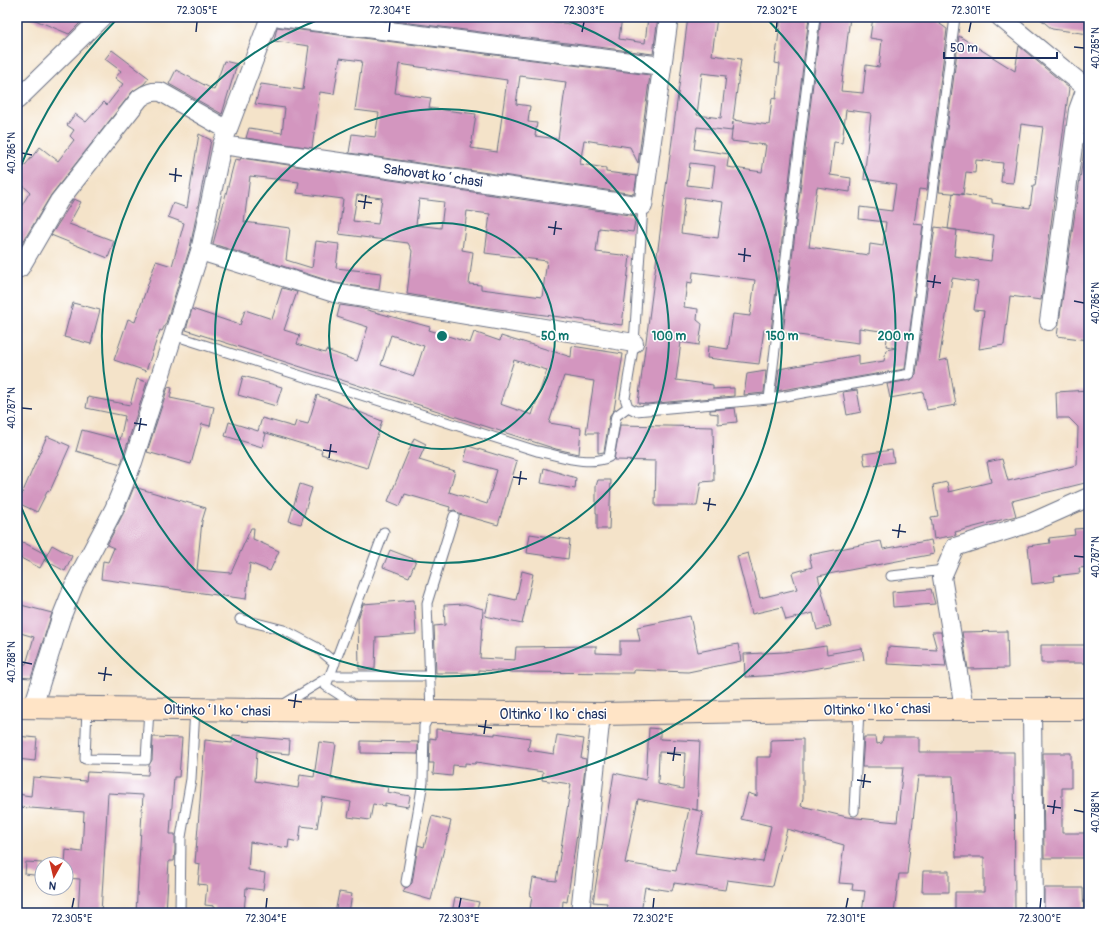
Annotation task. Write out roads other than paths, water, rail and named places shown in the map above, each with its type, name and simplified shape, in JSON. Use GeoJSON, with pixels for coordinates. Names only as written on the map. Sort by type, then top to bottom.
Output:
{"type":"FeatureCollection","features":[{"type":"Feature","properties":{"kind":"main road","name":"Oltinkoʻl koʻchasi"},"geometry":{"type":"LineString","coordinates":[[25,707],[601,714],[859,709],[1089,709]]}},
{"type":"Feature","properties":{"kind":"street"},"geometry":{"type":"LineString","coordinates":[[17,100],[102,17]]}},
{"type":"Feature","properties":{"kind":"street"},"geometry":{"type":"LineString","coordinates":[[25,707],[75,583],[114,509],[133,462],[200,251],[225,137],[270,17]]}},
{"type":"Feature","properties":{"kind":"street"},"geometry":{"type":"LineString","coordinates":[[280,17],[662,66]]}},
{"type":"Feature","properties":{"kind":"street"},"geometry":{"type":"LineString","coordinates":[[642,206],[669,17]]}},
{"type":"Feature","properties":{"kind":"street"},"geometry":{"type":"LineString","coordinates":[[1000,17],[1088,88],[1078,110],[1049,320]]}},
{"type":"Feature","properties":{"kind":"street"},"geometry":{"type":"LineString","coordinates":[[17,267],[20,268],[28,256],[59,201],[140,98],[146,93],[154,91],[161,92],[225,137]]}},
{"type":"Feature","properties":{"kind":"street","name":"Sahovat koʻchasi"},"geometry":{"type":"LineString","coordinates":[[225,137],[642,206]]}},
{"type":"Feature","properties":{"kind":"street"},"geometry":{"type":"LineString","coordinates":[[200,251],[334,293],[634,343]]}},
{"type":"Feature","properties":{"kind":"street"},"geometry":{"type":"LineString","coordinates":[[964,708],[942,577],[955,547],[1033,522],[1089,497]]}},
{"type":"Feature","properties":{"kind":"street"},"geometry":{"type":"LineString","coordinates":[[1032,708],[1034,913]]}},
{"type":"Feature","properties":{"kind":"street"},"geometry":{"type":"LineString","coordinates":[[580,913],[601,714]]}},
{"type":"Feature","properties":{"kind":"lane"},"geometry":{"type":"LineString","coordinates":[[769,399],[816,17]]}},
{"type":"Feature","properties":{"kind":"lane"},"geometry":{"type":"LineString","coordinates":[[642,206],[634,343],[625,398],[628,407],[636,411],[769,399],[910,374],[955,17]]}},
{"type":"Feature","properties":{"kind":"lane"},"geometry":{"type":"LineString","coordinates":[[173,335],[537,451],[573,458],[599,462],[609,458],[616,416],[628,407]]}},
{"type":"Feature","properties":{"kind":"lane"},"geometry":{"type":"LineString","coordinates":[[406,882],[423,782],[424,726],[431,712],[427,603],[454,516]]}},
{"type":"Feature","properties":{"kind":"lane"},"geometry":{"type":"LineString","coordinates":[[365,712],[326,686],[384,532]]}},
{"type":"Feature","properties":{"kind":"lane"},"geometry":{"type":"LineString","coordinates":[[891,576],[945,570]]}},
{"type":"Feature","properties":{"kind":"lane"},"geometry":{"type":"LineString","coordinates":[[240,619],[284,630],[316,647],[335,663]]}},
{"type":"Feature","properties":{"kind":"lane"},"geometry":{"type":"LineString","coordinates":[[273,710],[330,676],[430,676]]}},
{"type":"Feature","properties":{"kind":"lane"},"geometry":{"type":"LineString","coordinates":[[87,708],[85,759],[146,760],[149,709]]}},
{"type":"Feature","properties":{"kind":"lane"},"geometry":{"type":"LineString","coordinates":[[180,913],[181,837],[191,779],[195,709]]}},
{"type":"Feature","properties":{"kind":"lane"},"geometry":{"type":"LineString","coordinates":[[854,811],[859,709]]}}]}
